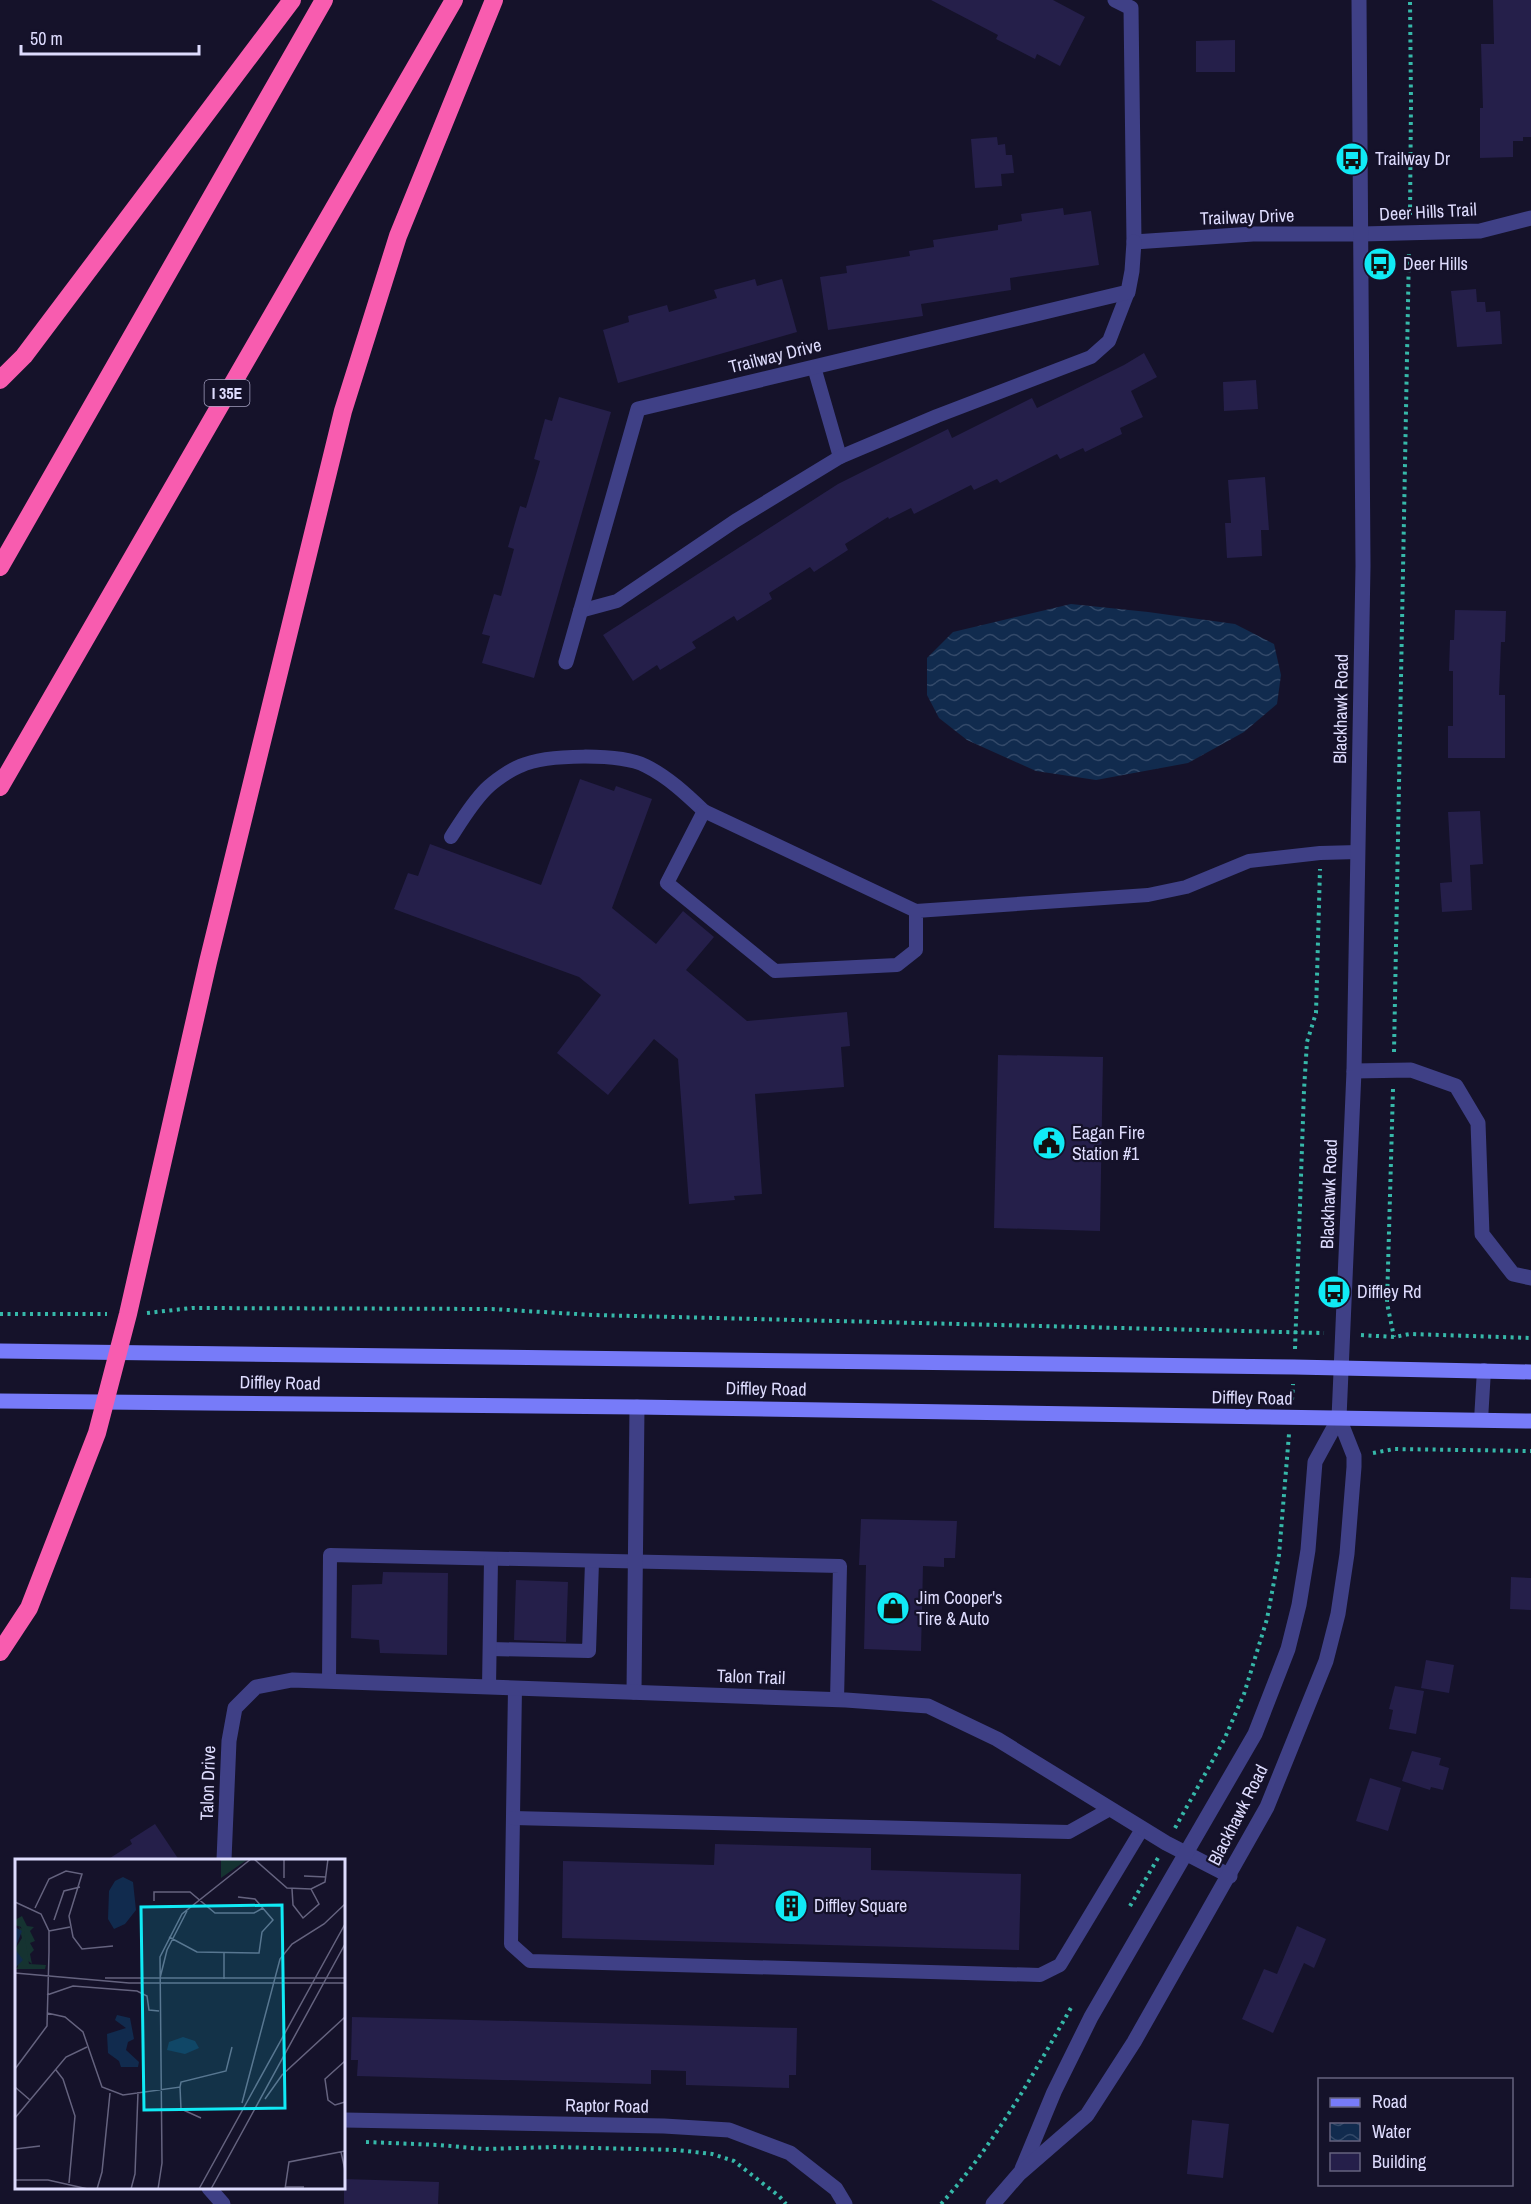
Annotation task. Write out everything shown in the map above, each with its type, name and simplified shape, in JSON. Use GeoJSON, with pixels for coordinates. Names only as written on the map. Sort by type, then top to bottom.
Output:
{"type":"FeatureCollection","features":[{"type":"Feature","properties":{"kind":"highway"},"geometry":{"type":"LineString","coordinates":[[0,380],[24,356],[292,0]]}},
{"type":"Feature","properties":{"kind":"highway"},"geometry":{"type":"LineString","coordinates":[[0,567],[324,0]]}},
{"type":"Feature","properties":{"kind":"highway","name":"I 35E"},"geometry":{"type":"LineString","coordinates":[[0,787],[454,0]]}},
{"type":"Feature","properties":{"kind":"highway"},"geometry":{"type":"LineString","coordinates":[[0,1652],[29,1608],[97,1433],[106,1403],[211,950],[343,411],[398,236],[494,0]]}},
{"type":"Feature","properties":{"kind":"main road","name":"Diffley Road"},"geometry":{"type":"LineString","coordinates":[[0,1351],[1341,1367],[1531,1372]]}},
{"type":"Feature","properties":{"kind":"main road","name":"Diffley Road"},"geometry":{"type":"LineString","coordinates":[[0,1401],[265,1402],[1531,1421]]}},
{"type":"Feature","properties":{"kind":"street"},"geometry":{"type":"LineString","coordinates":[[1115,0],[1131,4],[1134,242],[1128,292]]}},
{"type":"Feature","properties":{"kind":"street","name":"Blackhawk Road"},"geometry":{"type":"LineString","coordinates":[[993,2204],[1019,2174],[1087,2115],[1134,2042],[1267,1807],[1292,1750],[1326,1661],[1338,1614],[1347,1554],[1354,1467],[1354,1456],[1339,1418],[1354,1071],[1363,566],[1359,0]]}},
{"type":"Feature","properties":{"kind":"street","name":"Deer Hills Trail"},"geometry":{"type":"LineString","coordinates":[[1362,234],[1479,231],[1531,218]]}},
{"type":"Feature","properties":{"kind":"street","name":"Trailway Drive"},"geometry":{"type":"LineString","coordinates":[[1134,242],[1253,234],[1362,234]]}},
{"type":"Feature","properties":{"kind":"street","name":"Trailway Drive"},"geometry":{"type":"LineString","coordinates":[[566,662],[638,409],[1128,292]]}},
{"type":"Feature","properties":{"kind":"street"},"geometry":{"type":"LineString","coordinates":[[1354,1071],[1411,1070],[1456,1086],[1478,1123],[1482,1234],[1513,1274],[1531,1278]]}},
{"type":"Feature","properties":{"kind":"street"},"geometry":{"type":"LineString","coordinates":[[634,1692],[637,1407]]}},
{"type":"Feature","properties":{"kind":"street","name":"Blackhawk Road"},"geometry":{"type":"LineString","coordinates":[[1019,2174],[1054,2092],[1091,2017],[1255,1734],[1288,1649],[1299,1605],[1308,1550],[1315,1462],[1339,1418]]}},
{"type":"Feature","properties":{"kind":"street","name":"Talon Trail"},"geometry":{"type":"LineString","coordinates":[[235,1708],[256,1687],[292,1680],[837,1700],[928,1706],[997,1739],[1186,1854],[1230,1876]]}},
{"type":"Feature","properties":{"kind":"street","name":"Talon Drive"},"geometry":{"type":"LineString","coordinates":[[224,1859],[229,1741],[235,1708]]}},
{"type":"Feature","properties":{"kind":"street","name":"Raptor Road"},"geometry":{"type":"LineString","coordinates":[[345,2120],[664,2126],[729,2130],[790,2153],[836,2189],[845,2204]]}},
{"type":"Feature","properties":{"kind":"street"},"geometry":{"type":"LineString","coordinates":[[211,2189],[223,2204]]}},
{"type":"Feature","properties":{"kind":"lane"},"geometry":{"type":"LineString","coordinates":[[580,611],[617,601],[735,520],[840,457],[937,416],[1091,357],[1109,341],[1128,292]]}},
{"type":"Feature","properties":{"kind":"lane"},"geometry":{"type":"LineString","coordinates":[[814,367],[840,457]]}},
{"type":"Feature","properties":{"kind":"lane"},"geometry":{"type":"LineString","coordinates":[[451,837],[467,811],[487,787],[520,766],[554,759],[600,756],[644,765],[675,784],[704,811],[916,911],[1148,895],[1186,887],[1250,861],[1320,853],[1358,852]]}},
{"type":"Feature","properties":{"kind":"lane"},"geometry":{"type":"LineString","coordinates":[[704,811],[667,883],[775,971],[897,965],[916,950],[916,911]]}},
{"type":"Feature","properties":{"kind":"lane"},"geometry":{"type":"LineString","coordinates":[[1481,1420],[1484,1370]]}},
{"type":"Feature","properties":{"kind":"lane"},"geometry":{"type":"LineString","coordinates":[[328,1681],[330,1555],[840,1566],[837,1700]]}},
{"type":"Feature","properties":{"kind":"lane"},"geometry":{"type":"LineString","coordinates":[[489,1687],[491,1559]]}},
{"type":"Feature","properties":{"kind":"lane"},"geometry":{"type":"LineString","coordinates":[[490,1649],[589,1651],[592,1562]]}},
{"type":"Feature","properties":{"kind":"lane"},"geometry":{"type":"LineString","coordinates":[[515,1688],[511,1944],[530,1961],[1040,1975],[1060,1965],[1142,1828]]}},
{"type":"Feature","properties":{"kind":"lane"},"geometry":{"type":"LineString","coordinates":[[513,1818],[1069,1832],[1110,1809]]}},
{"type":"Feature","properties":{"kind":"path"},"geometry":{"type":"LineString","coordinates":[[1394,1337],[1387,1303],[1394,1070],[1412,102],[1410,0]]}},
{"type":"Feature","properties":{"kind":"path"},"geometry":{"type":"LineString","coordinates":[[1296,1332],[1304,1090],[1307,1042],[1316,1013],[1320,853]]}},
{"type":"Feature","properties":{"kind":"path"},"geometry":{"type":"LineString","coordinates":[[0,1314],[164,1313],[192,1308],[492,1309],[593,1315],[1296,1332],[1394,1337],[1410,1334],[1531,1338]]}},
{"type":"Feature","properties":{"kind":"path"},"geometry":{"type":"LineString","coordinates":[[1354,1456],[1394,1449],[1531,1451]]}},
{"type":"Feature","properties":{"kind":"path"},"geometry":{"type":"LineString","coordinates":[[1286,1465],[1315,1462]]}},
{"type":"Feature","properties":{"kind":"path"},"geometry":{"type":"LineString","coordinates":[[355,2142],[483,2149],[677,2150],[712,2154],[734,2161],[786,2204]]}},
{"type":"Feature","properties":{"kind":"water"},"geometry":{"type":"Polygon","coordinates":[[[1071,604],[1235,624],[1274,644],[1281,675],[1277,704],[1244,732],[1188,763],[1096,780],[1036,771],[967,740],[939,718],[927,695],[927,658],[953,632],[1071,604]]]}},
{"type":"Feature","properties":{"kind":"building"},"geometry":{"type":"Polygon","coordinates":[[[931,0],[1053,0],[1085,17],[1060,66],[1037,54],[1035,59],[996,39],[998,35],[931,0]]]}},
{"type":"Feature","properties":{"kind":"building"},"geometry":{"type":"Polygon","coordinates":[[[1493,0],[1531,0],[1531,137],[1523,137],[1523,141],[1513,141],[1513,157],[1480,158],[1480,108],[1483,108],[1481,44],[1494,44],[1493,0]]]}},
{"type":"Feature","properties":{"kind":"building"},"geometry":{"type":"Polygon","coordinates":[[[1235,40],[1235,72],[1196,72],[1196,41],[1235,40]]]}},
{"type":"Feature","properties":{"kind":"building"},"geometry":{"type":"Polygon","coordinates":[[[997,137],[998,145],[1005,144],[1006,155],[1012,155],[1014,173],[1001,174],[1002,186],[975,188],[971,139],[997,137]]]}},
{"type":"Feature","properties":{"kind":"building"},"geometry":{"type":"Polygon","coordinates":[[[1063,208],[1064,215],[1091,211],[1099,265],[1010,278],[1011,290],[921,304],[923,316],[828,330],[820,277],[847,273],[846,266],[910,256],[909,251],[934,247],[933,240],[998,230],[998,225],[1022,221],[1021,214],[1063,208]]]}},
{"type":"Feature","properties":{"kind":"building"},"geometry":{"type":"Polygon","coordinates":[[[755,279],[757,286],[782,279],[797,332],[618,383],[603,330],[629,322],[628,316],[667,305],[669,312],[717,298],[714,290],[755,279]]]}},
{"type":"Feature","properties":{"kind":"building"},"geometry":{"type":"Polygon","coordinates":[[[1476,289],[1477,302],[1485,302],[1486,312],[1500,311],[1502,344],[1457,347],[1451,291],[1476,289]]]}},
{"type":"Feature","properties":{"kind":"building"},"geometry":{"type":"Polygon","coordinates":[[[1144,353],[1157,377],[1131,391],[1143,417],[1120,428],[1122,434],[1085,452],[1083,448],[1060,459],[1057,454],[1000,483],[997,479],[974,490],[971,485],[914,514],[911,508],[889,519],[888,517],[845,544],[848,550],[814,572],[810,567],[769,593],[772,599],[737,621],[734,616],[692,642],[696,648],[660,670],[657,665],[633,681],[603,635],[838,484],[948,429],[952,438],[1032,398],[1037,408],[1144,353]]]}},
{"type":"Feature","properties":{"kind":"building"},"geometry":{"type":"Polygon","coordinates":[[[1256,380],[1258,409],[1224,411],[1223,382],[1256,380]]]}},
{"type":"Feature","properties":{"kind":"building"},"geometry":{"type":"Polygon","coordinates":[[[559,397],[611,412],[534,678],[482,663],[490,636],[482,634],[494,594],[501,596],[514,549],[508,547],[520,506],[526,508],[540,461],[534,459],[545,419],[552,421],[559,397]]]}},
{"type":"Feature","properties":{"kind":"building"},"geometry":{"type":"Polygon","coordinates":[[[1265,477],[1269,530],[1261,530],[1262,556],[1227,558],[1225,523],[1231,523],[1228,480],[1265,477]]]}},
{"type":"Feature","properties":{"kind":"building"},"geometry":{"type":"Polygon","coordinates":[[[1455,610],[1506,611],[1505,642],[1501,642],[1499,695],[1505,695],[1505,758],[1448,758],[1448,726],[1453,726],[1453,671],[1449,671],[1450,640],[1454,640],[1455,610]]]}},
{"type":"Feature","properties":{"kind":"building"},"geometry":{"type":"Polygon","coordinates":[[[580,779],[614,791],[616,786],[652,799],[612,908],[656,944],[683,911],[714,937],[686,970],[747,1021],[847,1012],[850,1046],[841,1047],[844,1087],[755,1094],[762,1194],[734,1196],[735,1200],[689,1204],[678,1059],[654,1039],[608,1095],[557,1053],[601,995],[579,977],[394,909],[408,873],[418,876],[430,844],[541,885],[580,779]]]}},
{"type":"Feature","properties":{"kind":"building"},"geometry":{"type":"Polygon","coordinates":[[[1480,811],[1483,864],[1470,865],[1472,910],[1442,912],[1440,883],[1452,882],[1448,812],[1480,811]]]}},
{"type":"Feature","properties":{"kind":"building","name":"Eagan Fire Station #1"},"geometry":{"type":"Polygon","coordinates":[[[998,1055],[1103,1057],[1100,1231],[994,1228],[998,1055]]]}},
{"type":"Feature","properties":{"kind":"building","name":"Jim Cooper's Tire & Auto"},"geometry":{"type":"Polygon","coordinates":[[[861,1519],[957,1521],[955,1558],[944,1558],[944,1567],[923,1566],[921,1651],[864,1649],[866,1565],[859,1565],[861,1519]]]}},
{"type":"Feature","properties":{"kind":"building"},"geometry":{"type":"Polygon","coordinates":[[[383,1572],[448,1573],[447,1655],[380,1653],[379,1640],[351,1638],[352,1585],[382,1584],[383,1572]]]}},
{"type":"Feature","properties":{"kind":"building"},"geometry":{"type":"Polygon","coordinates":[[[1511,1577],[1531,1578],[1531,1610],[1510,1609],[1511,1577]]]}},
{"type":"Feature","properties":{"kind":"building"},"geometry":{"type":"Polygon","coordinates":[[[516,1580],[568,1582],[566,1642],[514,1640],[516,1580]]]}},
{"type":"Feature","properties":{"kind":"building"},"geometry":{"type":"Polygon","coordinates":[[[1426,1660],[1454,1665],[1449,1693],[1421,1688],[1426,1660]]]}},
{"type":"Feature","properties":{"kind":"building"},"geometry":{"type":"Polygon","coordinates":[[[1395,1686],[1424,1691],[1416,1734],[1389,1729],[1393,1710],[1389,1709],[1395,1686]]]}},
{"type":"Feature","properties":{"kind":"building"},"geometry":{"type":"Polygon","coordinates":[[[1412,1751],[1441,1758],[1439,1765],[1449,1768],[1443,1790],[1431,1787],[1430,1790],[1402,1781],[1412,1751]]]}},
{"type":"Feature","properties":{"kind":"building"},"geometry":{"type":"Polygon","coordinates":[[[1370,1778],[1401,1788],[1388,1831],[1356,1821],[1370,1778]]]}},
{"type":"Feature","properties":{"kind":"building"},"geometry":{"type":"Polygon","coordinates":[[[155,1824],[178,1859],[109,1859],[132,1844],[130,1840],[155,1824]]]}},
{"type":"Feature","properties":{"kind":"building","name":"Diffley Square"},"geometry":{"type":"Polygon","coordinates":[[[715,1844],[871,1848],[871,1870],[1021,1874],[1019,1950],[562,1938],[563,1861],[714,1865],[715,1844]]]}},
{"type":"Feature","properties":{"kind":"building"},"geometry":{"type":"Polygon","coordinates":[[[1297,1926],[1326,1939],[1314,1968],[1304,1963],[1273,2033],[1242,2019],[1264,1969],[1277,1974],[1297,1926]]]}},
{"type":"Feature","properties":{"kind":"building"},"geometry":{"type":"Polygon","coordinates":[[[352,2017],[797,2028],[796,2075],[789,2075],[789,2088],[686,2085],[686,2071],[651,2070],[651,2084],[357,2076],[358,2060],[351,2060],[352,2017]]]}},
{"type":"Feature","properties":{"kind":"building"},"geometry":{"type":"Polygon","coordinates":[[[1192,2120],[1229,2124],[1223,2178],[1187,2174],[1192,2120]]]}},
{"type":"Feature","properties":{"kind":"building"},"geometry":{"type":"Polygon","coordinates":[[[345,2179],[439,2182],[438,2204],[344,2204],[345,2179]]]}},
{"type":"Feature","properties":{"kind":"place","name":"Trailway Dr"},"geometry":{"type":"Point","coordinates":[1352,159]}},
{"type":"Feature","properties":{"kind":"place","name":"Deer Hills"},"geometry":{"type":"Point","coordinates":[1380,264]}},
{"type":"Feature","properties":{"kind":"place","name":"Eagan Fire Station #1"},"geometry":{"type":"Point","coordinates":[1049,1143]}},
{"type":"Feature","properties":{"kind":"place","name":"Diffley Rd"},"geometry":{"type":"Point","coordinates":[1334,1292]}},
{"type":"Feature","properties":{"kind":"place","name":"Jim Cooper's Tire & Auto"},"geometry":{"type":"Point","coordinates":[893,1608]}},
{"type":"Feature","properties":{"kind":"place","name":"Diffley Square"},"geometry":{"type":"Point","coordinates":[791,1906]}}]}
